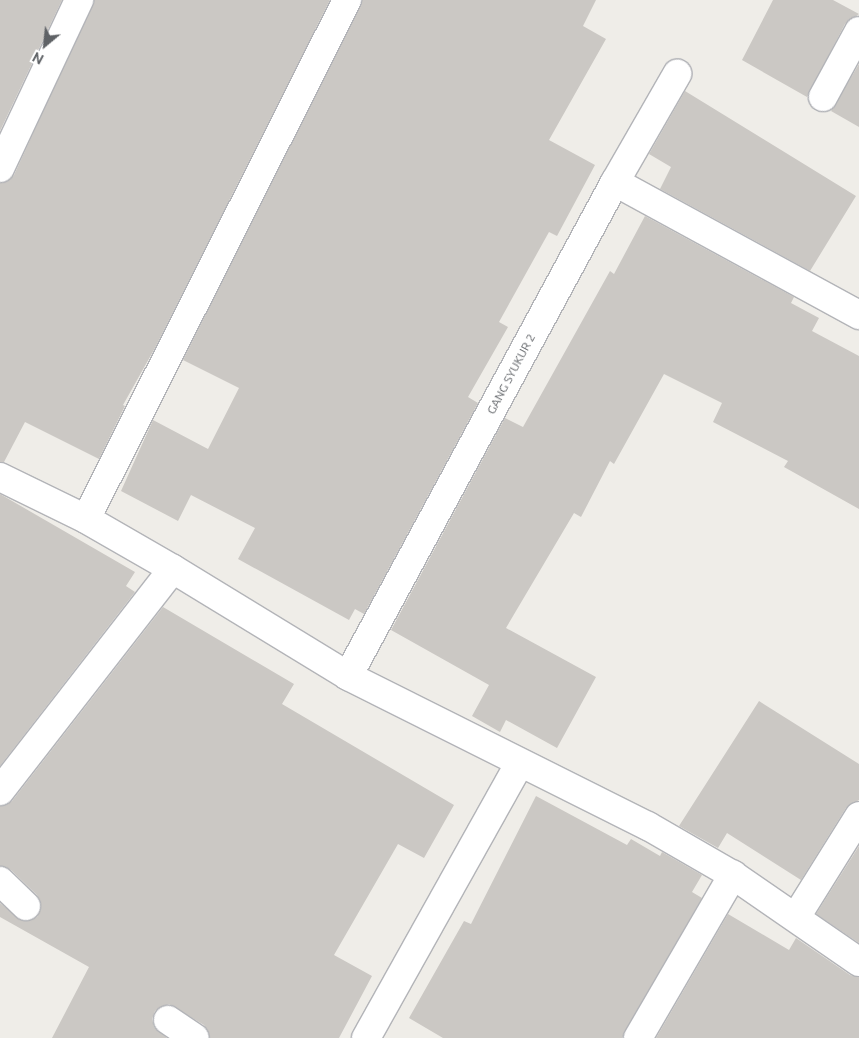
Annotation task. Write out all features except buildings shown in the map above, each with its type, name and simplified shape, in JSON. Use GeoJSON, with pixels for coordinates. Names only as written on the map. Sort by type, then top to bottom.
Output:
{"type":"FeatureCollection","features":[{"type":"Feature","properties":{"kind":"street"},"geometry":{"type":"LineString","coordinates":[[0,168],[79,0]]}},
{"type":"Feature","properties":{"kind":"street"},"geometry":{"type":"LineString","coordinates":[[86,519],[347,0]]}},
{"type":"Feature","properties":{"kind":"street"},"geometry":{"type":"LineString","coordinates":[[823,96],[859,31]]}},
{"type":"Feature","properties":{"kind":"street","name":"GANG SYUKUR 2"},"geometry":{"type":"LineString","coordinates":[[348,676],[615,182],[677,74]]}},
{"type":"Feature","properties":{"kind":"street"},"geometry":{"type":"LineString","coordinates":[[615,182],[859,315]]}},
{"type":"Feature","properties":{"kind":"street"},"geometry":{"type":"LineString","coordinates":[[0,476],[86,519],[173,569],[348,676],[648,826],[733,875],[859,962]]}},
{"type":"Feature","properties":{"kind":"street"},"geometry":{"type":"LineString","coordinates":[[0,791],[173,569]]}},
{"type":"Feature","properties":{"kind":"street"},"geometry":{"type":"LineString","coordinates":[[366,1038],[520,763]]}},
{"type":"Feature","properties":{"kind":"street"},"geometry":{"type":"LineString","coordinates":[[796,917],[859,816]]}},
{"type":"Feature","properties":{"kind":"street"},"geometry":{"type":"LineString","coordinates":[[638,1038],[733,875]]}},
{"type":"Feature","properties":{"kind":"street"},"geometry":{"type":"LineString","coordinates":[[0,881],[26,906]]}},
{"type":"Feature","properties":{"kind":"street"},"geometry":{"type":"LineString","coordinates":[[168,1020],[195,1038]]}}]}
